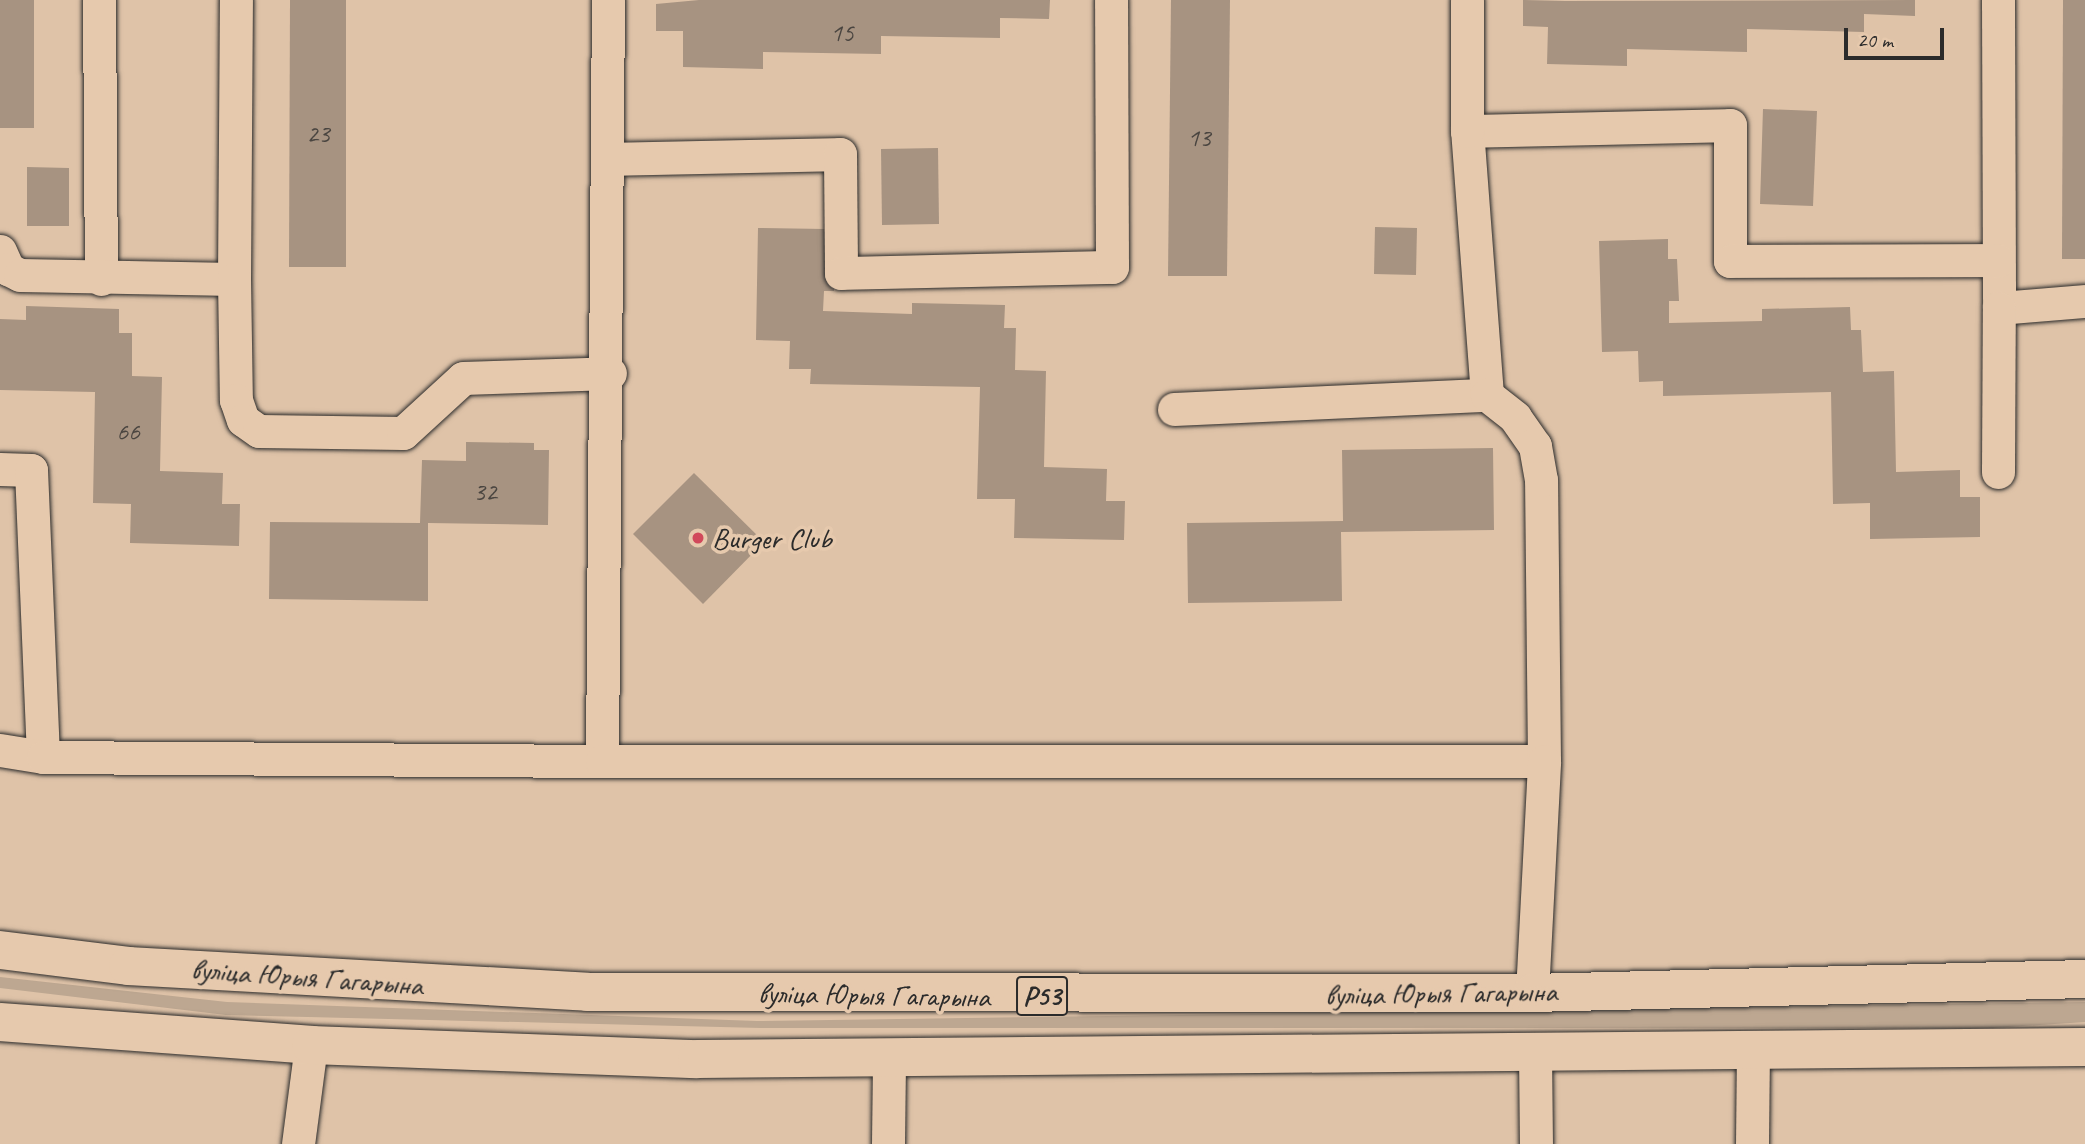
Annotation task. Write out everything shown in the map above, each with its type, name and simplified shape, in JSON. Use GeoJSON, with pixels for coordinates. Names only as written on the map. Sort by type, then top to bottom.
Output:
{"type":"FeatureCollection","features":[{"type":"Feature","properties":{"kind":"main road","name":"вуліца Юрыя Гагарына"},"geometry":{"type":"LineString","coordinates":[[0,950],[128,966],[587,992],[1532,993],[2085,979]]}},
{"type":"Feature","properties":{"kind":"main road","name":"вуліца Юрыя Гагарына"},"geometry":{"type":"LineString","coordinates":[[0,1021],[310,1045],[889,1060],[2085,1046]]}},
{"type":"Feature","properties":{"kind":"lane"},"geometry":{"type":"LineString","coordinates":[[99,0],[101,279]]}},
{"type":"Feature","properties":{"kind":"lane"},"geometry":{"type":"LineString","coordinates":[[236,0],[236,400],[243,419],[259,431],[403,433],[463,378],[610,373]]}},
{"type":"Feature","properties":{"kind":"lane"},"geometry":{"type":"LineString","coordinates":[[602,761],[610,373],[608,0]]}},
{"type":"Feature","properties":{"kind":"lane"},"geometry":{"type":"LineString","coordinates":[[609,159],[840,154],[841,273],[1112,267],[1111,0]]}},
{"type":"Feature","properties":{"kind":"lane"},"geometry":{"type":"LineString","coordinates":[[1467,0],[1467,131],[1487,395]]}},
{"type":"Feature","properties":{"kind":"lane"},"geometry":{"type":"LineString","coordinates":[[1998,0],[1998,471]]}},
{"type":"Feature","properties":{"kind":"lane"},"geometry":{"type":"LineString","coordinates":[[1467,131],[1730,125],[1730,261],[1998,260]]}},
{"type":"Feature","properties":{"kind":"lane"},"geometry":{"type":"LineString","coordinates":[[0,251],[8,269],[20,275],[101,279],[234,279]]}},
{"type":"Feature","properties":{"kind":"lane"},"geometry":{"type":"LineString","coordinates":[[1999,308],[2085,301]]}},
{"type":"Feature","properties":{"kind":"lane"},"geometry":{"type":"LineString","coordinates":[[1174,409],[1487,395],[1515,416],[1535,446],[1541,480],[1544,761],[1532,993]]}},
{"type":"Feature","properties":{"kind":"lane"},"geometry":{"type":"LineString","coordinates":[[0,469],[31,470],[44,757]]}},
{"type":"Feature","properties":{"kind":"lane"},"geometry":{"type":"LineString","coordinates":[[0,750],[44,757],[602,761],[1544,761]]}},
{"type":"Feature","properties":{"kind":"lane"},"geometry":{"type":"LineString","coordinates":[[298,1144],[310,1045]]}},
{"type":"Feature","properties":{"kind":"lane"},"geometry":{"type":"LineString","coordinates":[[1752,1144],[1753,1050]]}},
{"type":"Feature","properties":{"kind":"lane"},"geometry":{"type":"LineString","coordinates":[[1535,1051],[1536,1144]]}},
{"type":"Feature","properties":{"kind":"lane"},"geometry":{"type":"LineString","coordinates":[[888,1144],[889,1060]]}},
{"type":"Feature","properties":{"kind":"shaded area"},"geometry":{"type":"Polygon","coordinates":[[[0,977],[227,1002],[757,1021],[2085,1002],[2085,1022],[1992,1028],[761,1028],[226,1015],[0,988],[0,977]]]}},
{"type":"Feature","properties":{"kind":"building"},"geometry":{"type":"Polygon","coordinates":[[[0,0],[34,0],[34,128],[0,128],[0,0]]]}},
{"type":"Feature","properties":{"kind":"building"},"geometry":{"type":"Polygon","coordinates":[[[290,0],[346,0],[346,267],[289,267],[290,0]]]}},
{"type":"Feature","properties":{"kind":"building"},"geometry":{"type":"Polygon","coordinates":[[[699,0],[1050,0],[1049,19],[1000,18],[1000,38],[881,36],[881,54],[763,52],[763,69],[683,67],[683,31],[656,31],[656,4],[699,0]]]}},
{"type":"Feature","properties":{"kind":"building"},"geometry":{"type":"Polygon","coordinates":[[[1171,0],[1230,0],[1227,276],[1168,276],[1171,0]]]}},
{"type":"Feature","properties":{"kind":"building"},"geometry":{"type":"Polygon","coordinates":[[[1523,0],[1915,0],[1915,16],[1864,14],[1864,32],[1747,29],[1747,52],[1627,49],[1627,66],[1547,64],[1548,27],[1523,26],[1523,0]]]}},
{"type":"Feature","properties":{"kind":"building"},"geometry":{"type":"Polygon","coordinates":[[[2063,0],[2085,0],[2085,259],[2062,259],[2063,0]]]}},
{"type":"Feature","properties":{"kind":"building"},"geometry":{"type":"Polygon","coordinates":[[[1763,109],[1817,111],[1813,206],[1760,204],[1763,109]]]}},
{"type":"Feature","properties":{"kind":"building"},"geometry":{"type":"Polygon","coordinates":[[[938,148],[939,224],[882,225],[881,149],[938,148]]]}},
{"type":"Feature","properties":{"kind":"building"},"geometry":{"type":"Polygon","coordinates":[[[27,167],[69,168],[69,226],[27,226],[27,167]]]}},
{"type":"Feature","properties":{"kind":"building"},"geometry":{"type":"Polygon","coordinates":[[[1375,227],[1417,228],[1416,275],[1374,274],[1375,227]]]}},
{"type":"Feature","properties":{"kind":"building"},"geometry":{"type":"Polygon","coordinates":[[[758,228],[825,229],[835,248],[834,291],[824,291],[823,311],[912,314],[912,303],[1005,305],[1004,328],[1016,328],[1015,370],[1046,371],[1044,467],[1107,469],[1106,501],[1125,501],[1124,540],[1014,538],[1015,499],[977,499],[980,387],[810,384],[811,369],[789,369],[790,341],[756,340],[758,228]]]}},
{"type":"Feature","properties":{"kind":"building"},"geometry":{"type":"Polygon","coordinates":[[[1668,239],[1668,259],[1677,259],[1679,301],[1669,301],[1669,323],[1762,321],[1762,309],[1850,307],[1851,330],[1861,330],[1863,372],[1894,371],[1896,472],[1960,470],[1960,497],[1980,497],[1980,537],[1870,539],[1870,503],[1833,504],[1831,392],[1663,396],[1663,381],[1639,382],[1638,351],[1602,352],[1599,241],[1668,239]]]}},
{"type":"Feature","properties":{"kind":"building"},"geometry":{"type":"Polygon","coordinates":[[[26,306],[119,309],[119,333],[132,333],[132,376],[162,377],[160,471],[223,473],[222,504],[240,504],[239,546],[130,543],[131,504],[93,503],[95,392],[0,390],[0,319],[26,320],[26,306]]]}},
{"type":"Feature","properties":{"kind":"building"},"geometry":{"type":"Polygon","coordinates":[[[466,442],[534,443],[534,450],[549,450],[548,525],[428,523],[428,601],[269,599],[270,522],[420,523],[422,460],[466,461],[466,442]]]}},
{"type":"Feature","properties":{"kind":"building"},"geometry":{"type":"Polygon","coordinates":[[[1493,448],[1494,530],[1341,532],[1342,601],[1188,603],[1187,523],[1343,521],[1342,450],[1493,448]]]}},
{"type":"Feature","properties":{"kind":"building","name":"Burger Club"},"geometry":{"type":"Polygon","coordinates":[[[694,473],[764,542],[703,604],[633,534],[694,473]]]}},
{"type":"Feature","properties":{"kind":"place","name":"Burger Club"},"geometry":{"type":"Point","coordinates":[698,538]}}]}
